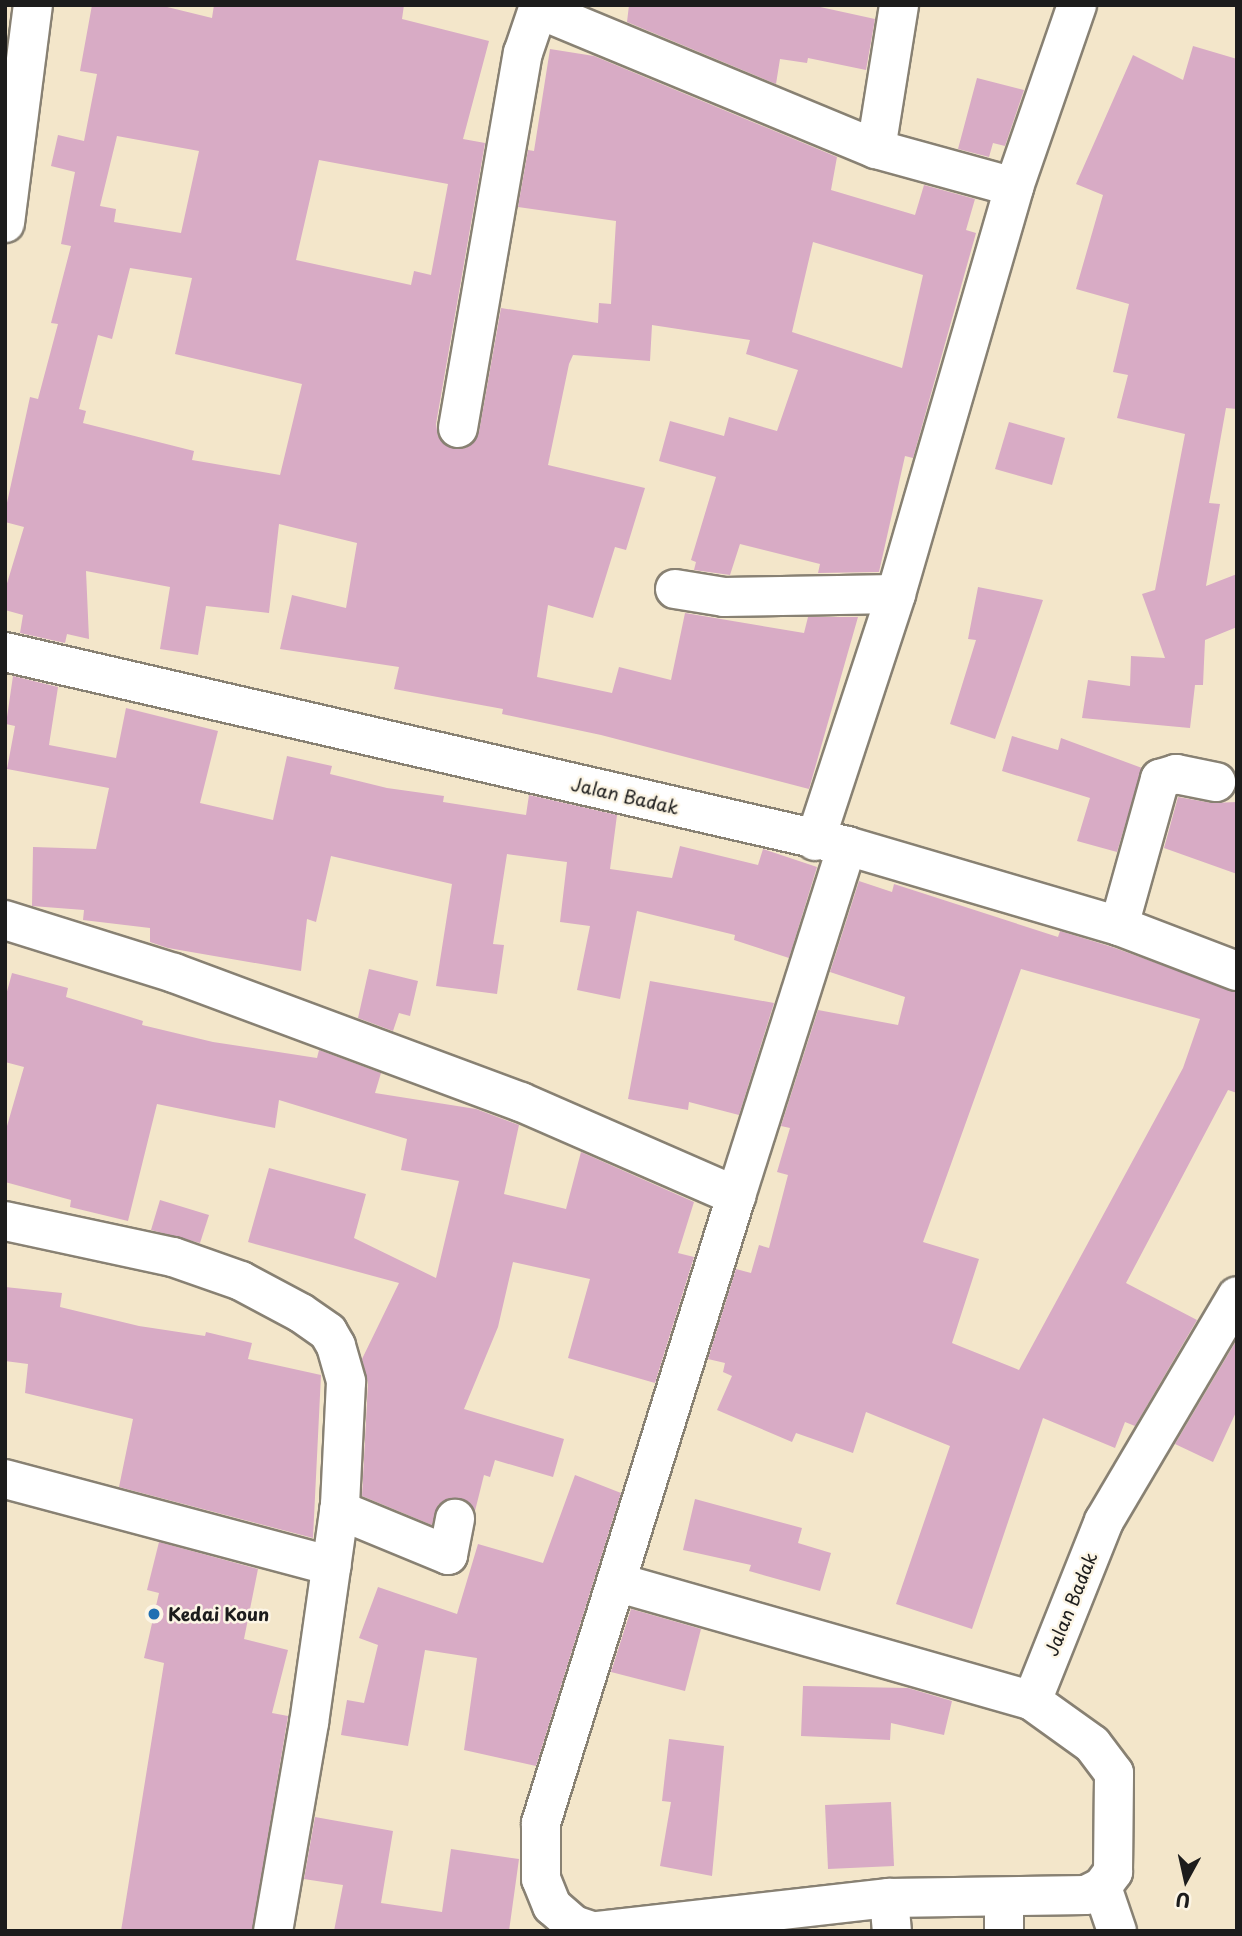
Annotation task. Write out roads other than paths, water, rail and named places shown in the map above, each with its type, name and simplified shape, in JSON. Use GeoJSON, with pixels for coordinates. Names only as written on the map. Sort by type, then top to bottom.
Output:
{"type":"FeatureCollection","features":[{"type":"Feature","properties":{"kind":"street"},"geometry":{"type":"LineString","coordinates":[[5,223],[9,158],[33,5]]}},
{"type":"Feature","properties":{"kind":"street"},"geometry":{"type":"LineString","coordinates":[[876,149],[899,5]]}},
{"type":"Feature","properties":{"kind":"street"},"geometry":{"type":"LineString","coordinates":[[592,1931],[574,1925],[552,1906],[541,1879],[541,1823],[619,1583],[736,1196],[896,594],[1014,187],[1077,5]]}},
{"type":"Feature","properties":{"kind":"street"},"geometry":{"type":"LineString","coordinates":[[458,428],[523,54],[534,7],[876,149],[1014,187]]}},
{"type":"Feature","properties":{"kind":"street"},"geometry":{"type":"LineString","coordinates":[[675,589],[724,597],[896,594]]}},
{"type":"Feature","properties":{"kind":"street","name":"Jalan Badak"},"geometry":{"type":"LineString","coordinates":[[5,652],[831,844],[1119,926],[1237,971]]}},
{"type":"Feature","properties":{"kind":"street"},"geometry":{"type":"LineString","coordinates":[[1119,926],[1160,779],[1169,773],[1216,782]]}},
{"type":"Feature","properties":{"kind":"street"},"geometry":{"type":"LineString","coordinates":[[5,920],[174,973],[522,1101],[736,1196]]}},
{"type":"Feature","properties":{"kind":"street"},"geometry":{"type":"LineString","coordinates":[[5,1221],[185,1261],[241,1281],[328,1332],[346,1382],[340,1510],[273,1931]]}},
{"type":"Feature","properties":{"kind":"street","name":"Jalan Badak"},"geometry":{"type":"LineString","coordinates":[[1031,1701],[1104,1521],[1237,1296]]}},
{"type":"Feature","properties":{"kind":"street"},"geometry":{"type":"LineString","coordinates":[[5,1479],[332,1566]]}},
{"type":"Feature","properties":{"kind":"street"},"geometry":{"type":"LineString","coordinates":[[340,1510],[448,1555],[455,1519]]}},
{"type":"Feature","properties":{"kind":"street"},"geometry":{"type":"LineString","coordinates":[[598,1931],[891,1914],[1004,1914],[1094,1891],[1113,1872],[1114,1773],[1092,1744],[1031,1701],[619,1583]]}},
{"type":"Feature","properties":{"kind":"street"},"geometry":{"type":"LineString","coordinates":[[1094,1891],[1117,1931]]}},
{"type":"Feature","properties":{"kind":"place","name":"Kedai Koun"},"geometry":{"type":"Point","coordinates":[154,1614]}}]}
